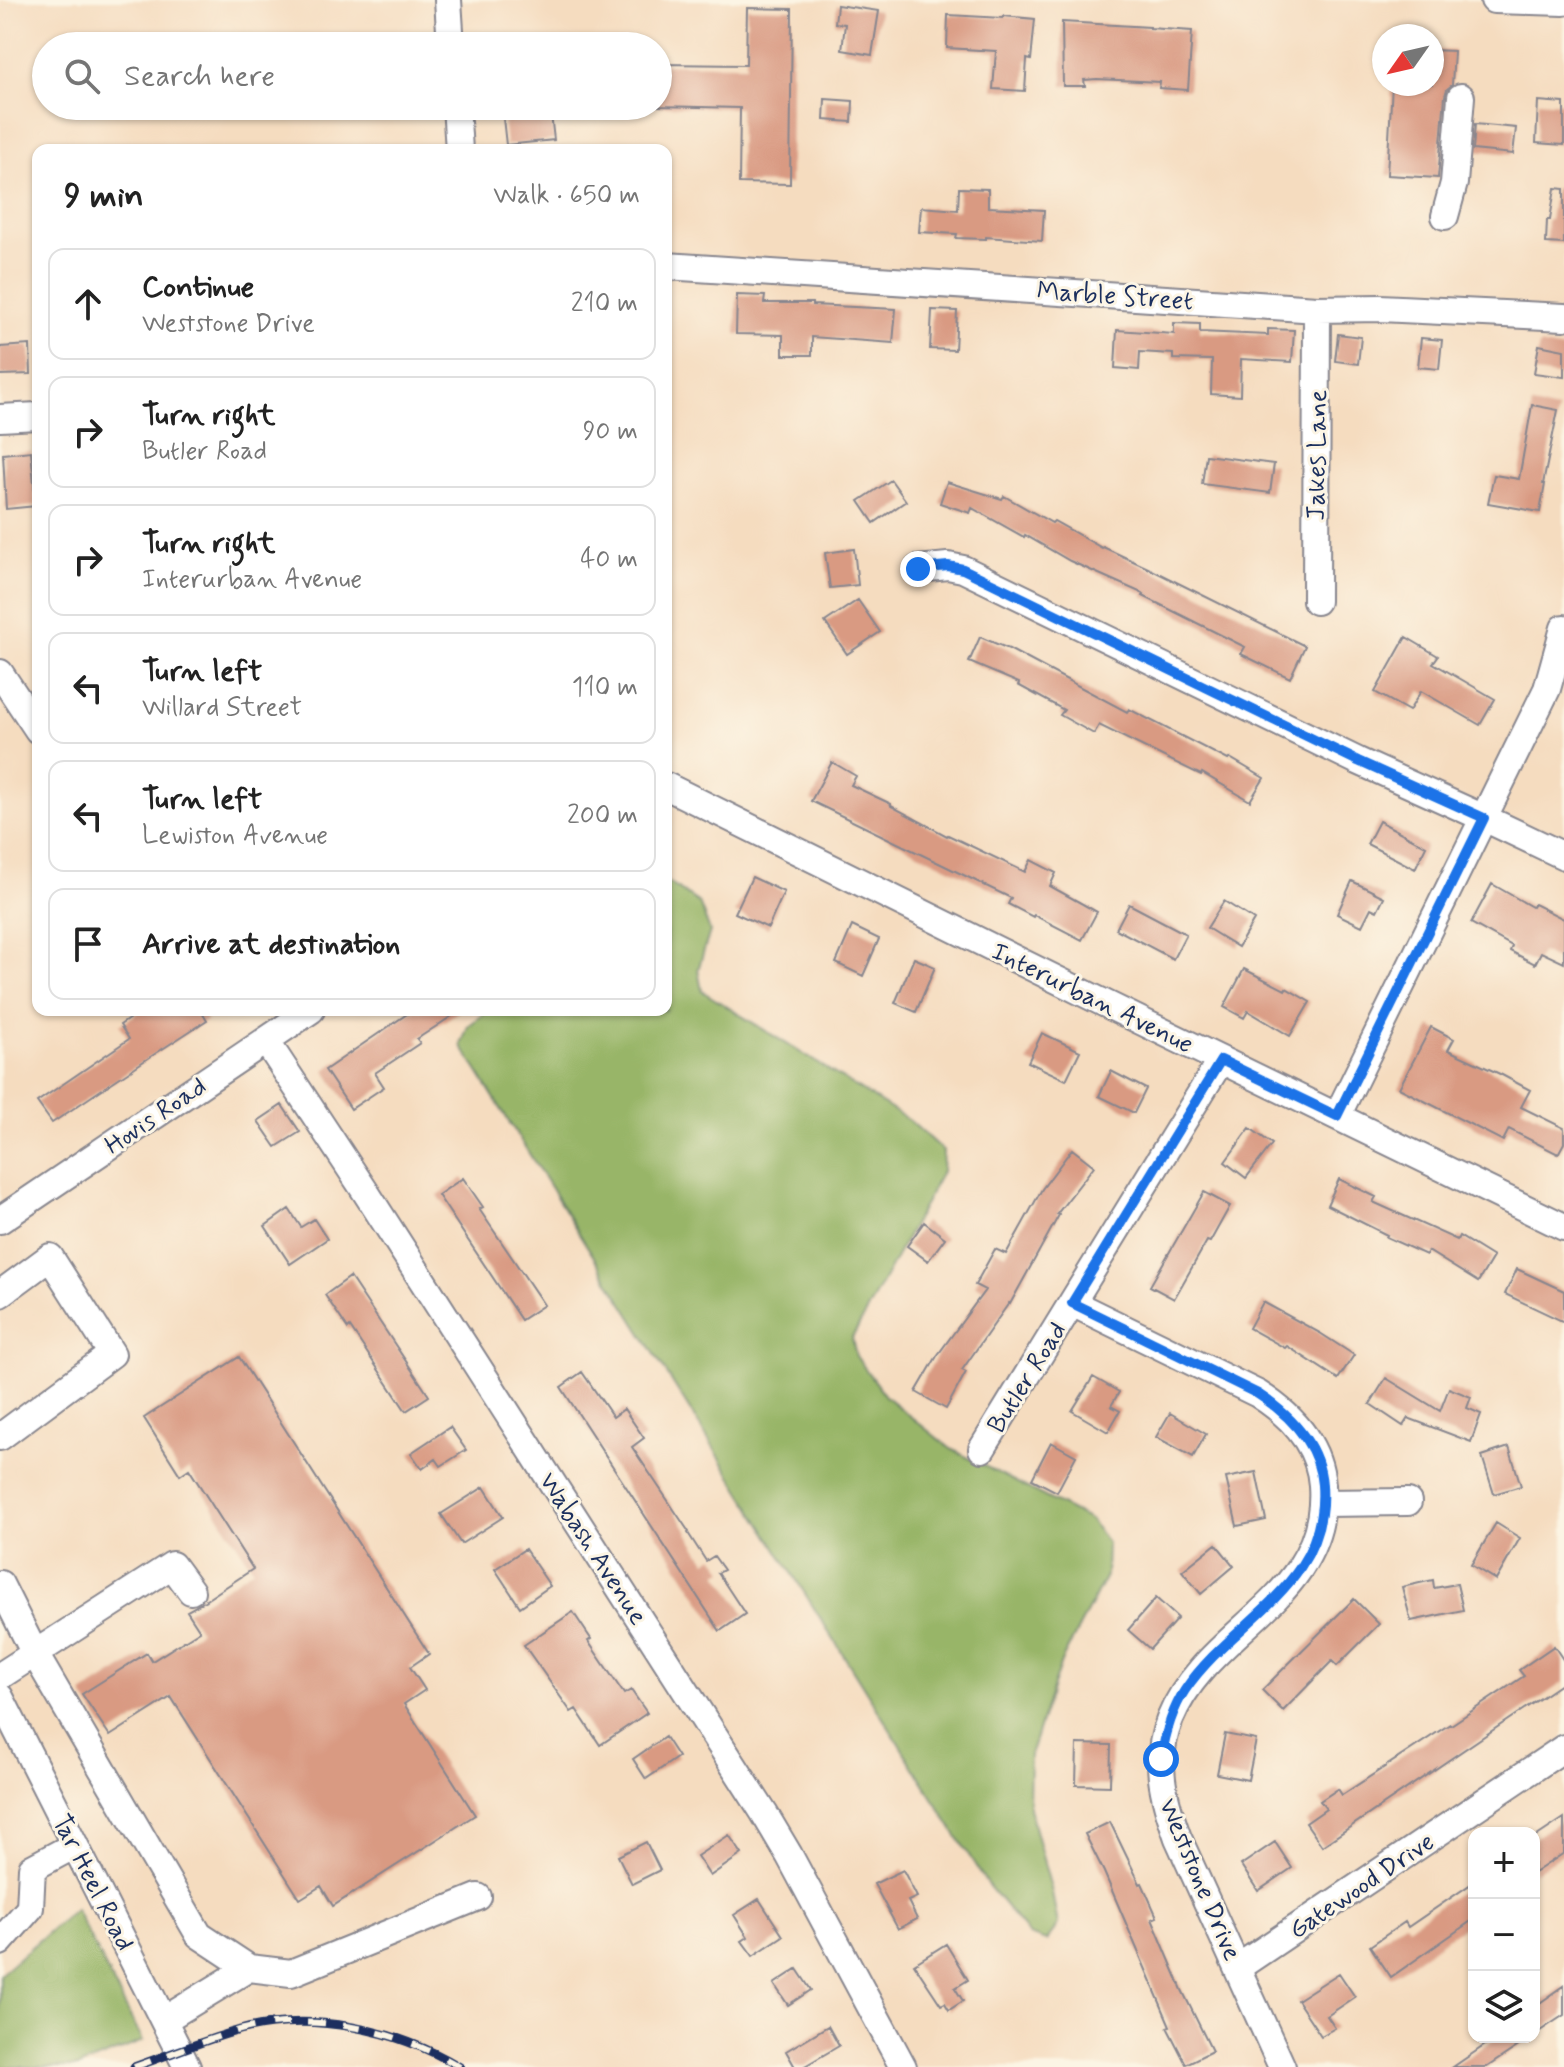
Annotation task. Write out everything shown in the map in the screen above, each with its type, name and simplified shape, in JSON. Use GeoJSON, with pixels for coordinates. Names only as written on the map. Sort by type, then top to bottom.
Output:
{"type":"FeatureCollection","features":[{"type":"Feature","properties":{"kind":"street"},"geometry":{"type":"LineString","coordinates":[[448,0],[450,32]]}},
{"type":"Feature","properties":{"kind":"street"},"geometry":{"type":"LineString","coordinates":[[1494,0],[1552,2]]}},
{"type":"Feature","properties":{"kind":"street"},"geometry":{"type":"LineString","coordinates":[[1445,216],[1454,183],[1461,97]]}},
{"type":"Feature","properties":{"kind":"street"},"geometry":{"type":"LineString","coordinates":[[457,120],[459,144]]}},
{"type":"Feature","properties":{"kind":"street","name":"Marble Street"},"geometry":{"type":"LineString","coordinates":[[672,266],[1317,309],[1380,308],[1564,317]]}},
{"type":"Feature","properties":{"kind":"street","name":"Jakes Lane"},"geometry":{"type":"LineString","coordinates":[[1316,601],[1317,309]]}},
{"type":"Feature","properties":{"kind":"street"},"geometry":{"type":"LineString","coordinates":[[0,418],[32,416]]}},
{"type":"Feature","properties":{"kind":"street"},"geometry":{"type":"LineString","coordinates":[[918,569],[948,566],[963,569],[1358,761],[1564,856]]}},
{"type":"Feature","properties":{"kind":"street"},"geometry":{"type":"LineString","coordinates":[[1337,1116],[1547,689],[1564,628]]}},
{"type":"Feature","properties":{"kind":"street"},"geometry":{"type":"LineString","coordinates":[[0,673],[32,721]]}},
{"type":"Feature","properties":{"kind":"street","name":"Interurban Avenue"},"geometry":{"type":"LineString","coordinates":[[672,789],[1564,1227]]}},
{"type":"Feature","properties":{"kind":"street","name":"Hovis Road"},"geometry":{"type":"LineString","coordinates":[[0,1220],[302,1016]]}},
{"type":"Feature","properties":{"kind":"street","name":"Wabash Avenue"},"geometry":{"type":"LineString","coordinates":[[266,1041],[764,1813],[903,2067]]}},
{"type":"Feature","properties":{"kind":"street","name":"Butler Road"},"geometry":{"type":"LineString","coordinates":[[982,1449],[1221,1060]]}},
{"type":"Feature","properties":{"kind":"street"},"geometry":{"type":"LineString","coordinates":[[0,1294],[50,1257],[112,1354],[0,1437]]}},
{"type":"Feature","properties":{"kind":"street","name":"Weststone Drive"},"geometry":{"type":"LineString","coordinates":[[1072,1303],[1258,1394],[1280,1408],[1298,1427],[1312,1450],[1321,1475],[1323,1503],[1319,1530],[1309,1555],[1295,1577],[1202,1669],[1184,1691],[1166,1731],[1161,1759],[1165,1802],[1178,1838],[1282,2067]]}},
{"type":"Feature","properties":{"kind":"street"},"geometry":{"type":"LineString","coordinates":[[1323,1503],[1408,1502]]}},
{"type":"Feature","properties":{"kind":"street"},"geometry":{"type":"LineString","coordinates":[[0,1676],[172,1565],[191,1591]]}},
{"type":"Feature","properties":{"kind":"street"},"geometry":{"type":"LineString","coordinates":[[0,1584],[35,1654],[199,1935],[249,1968],[291,1973],[478,1897]]}},
{"type":"Feature","properties":{"kind":"street","name":"Tar Heel Road"},"geometry":{"type":"LineString","coordinates":[[0,1697],[187,2067]]}},
{"type":"Feature","properties":{"kind":"street","name":"Gatewood Drive"},"geometry":{"type":"LineString","coordinates":[[1237,1968],[1564,1748]]}},
{"type":"Feature","properties":{"kind":"street"},"geometry":{"type":"LineString","coordinates":[[0,1942],[30,1908],[32,1868],[75,1845]]}},
{"type":"Feature","properties":{"kind":"street"},"geometry":{"type":"LineString","coordinates":[[164,2020],[249,1968]]}},
{"type":"Feature","properties":{"kind":"green space"},"geometry":{"type":"Polygon","coordinates":[[[672,885],[699,903],[710,931],[698,970],[702,991],[910,1121],[943,1151],[942,1172],[852,1338],[856,1356],[885,1396],[951,1449],[1090,1520],[1107,1543],[1106,1576],[1061,1662],[1030,1755],[1029,1808],[1058,1925],[1046,1941],[1029,1935],[987,1884],[461,1045],[468,1026],[481,1016],[672,1016],[672,885]]]}},
{"type":"Feature","properties":{"kind":"green space"},"geometry":{"type":"Polygon","coordinates":[[[75,1909],[143,2041],[78,2067],[0,2067],[0,1974],[75,1909]]]}},
{"type":"Feature","properties":{"kind":"building"},"geometry":{"type":"Polygon","coordinates":[[[837,5],[879,11],[872,55],[842,50],[845,24],[835,23],[837,5]]]}},
{"type":"Feature","properties":{"kind":"building"},"geometry":{"type":"Polygon","coordinates":[[[747,8],[792,9],[790,184],[739,183],[740,108],[672,106],[672,64],[746,65],[747,8]]]}},
{"type":"Feature","properties":{"kind":"building"},"geometry":{"type":"Polygon","coordinates":[[[948,15],[1035,19],[1031,60],[1027,59],[1025,91],[993,89],[996,51],[947,48],[948,15]]]}},
{"type":"Feature","properties":{"kind":"building"},"geometry":{"type":"Polygon","coordinates":[[[1062,22],[1192,31],[1188,90],[1159,88],[1160,82],[1097,79],[1084,80],[1085,86],[1063,86],[1062,22]]]}},
{"type":"Feature","properties":{"kind":"building"},"geometry":{"type":"Polygon","coordinates":[[[1444,51],[1454,51],[1452,85],[1445,96],[1438,178],[1387,175],[1391,96],[1444,96],[1444,51]]]}},
{"type":"Feature","properties":{"kind":"building"},"geometry":{"type":"Polygon","coordinates":[[[825,99],[853,101],[852,122],[824,120],[825,99]]]}},
{"type":"Feature","properties":{"kind":"building"},"geometry":{"type":"Polygon","coordinates":[[[1538,101],[1564,103],[1564,145],[1536,143],[1538,101]]]}},
{"type":"Feature","properties":{"kind":"building"},"geometry":{"type":"Polygon","coordinates":[[[503,120],[552,120],[554,140],[506,144],[503,120]]]}},
{"type":"Feature","properties":{"kind":"building"},"geometry":{"type":"Polygon","coordinates":[[[1475,124],[1516,128],[1513,154],[1473,150],[1475,124]]]}},
{"type":"Feature","properties":{"kind":"building"},"geometry":{"type":"Polygon","coordinates":[[[959,188],[988,189],[988,207],[1044,210],[1042,241],[956,238],[957,234],[919,232],[921,207],[958,210],[959,188]]]}},
{"type":"Feature","properties":{"kind":"building"},"geometry":{"type":"Polygon","coordinates":[[[1555,188],[1564,189],[1564,244],[1546,243],[1547,220],[1550,220],[1555,188]]]}},
{"type":"Feature","properties":{"kind":"building"},"geometry":{"type":"Polygon","coordinates":[[[737,295],[765,296],[764,303],[896,309],[893,343],[812,337],[812,355],[783,355],[783,335],[736,334],[737,295]]]}},
{"type":"Feature","properties":{"kind":"building"},"geometry":{"type":"Polygon","coordinates":[[[932,310],[957,311],[955,350],[930,349],[932,310]]]}},
{"type":"Feature","properties":{"kind":"building"},"geometry":{"type":"Polygon","coordinates":[[[1174,323],[1200,324],[1200,332],[1268,335],[1268,329],[1294,330],[1292,362],[1241,359],[1240,396],[1211,394],[1212,360],[1173,359],[1173,354],[1140,352],[1139,370],[1115,368],[1117,330],[1174,334],[1174,323]]]}},
{"type":"Feature","properties":{"kind":"building"},"geometry":{"type":"Polygon","coordinates":[[[1338,334],[1361,337],[1358,364],[1335,361],[1338,334]]]}},
{"type":"Feature","properties":{"kind":"building"},"geometry":{"type":"Polygon","coordinates":[[[1421,338],[1442,340],[1439,369],[1418,367],[1421,338]]]}},
{"type":"Feature","properties":{"kind":"building"},"geometry":{"type":"Polygon","coordinates":[[[30,345],[31,374],[0,375],[0,347],[30,345]]]}},
{"type":"Feature","properties":{"kind":"building"},"geometry":{"type":"Polygon","coordinates":[[[1539,345],[1564,350],[1564,377],[1534,373],[1539,345]]]}},
{"type":"Feature","properties":{"kind":"building"},"geometry":{"type":"Polygon","coordinates":[[[1532,405],[1558,410],[1540,512],[1488,503],[1494,475],[1519,479],[1532,405]]]}},
{"type":"Feature","properties":{"kind":"building"},"geometry":{"type":"Polygon","coordinates":[[[31,451],[32,506],[6,509],[3,454],[31,451]]]}},
{"type":"Feature","properties":{"kind":"building"},"geometry":{"type":"Polygon","coordinates":[[[1206,455],[1274,464],[1270,493],[1202,484],[1206,455]]]}},
{"type":"Feature","properties":{"kind":"building"},"geometry":{"type":"Polygon","coordinates":[[[891,480],[906,501],[874,523],[859,501],[891,480]]]}},
{"type":"Feature","properties":{"kind":"building"},"geometry":{"type":"Polygon","coordinates":[[[947,482],[1002,499],[1004,496],[1102,548],[1305,646],[1290,678],[1241,654],[1245,647],[1144,594],[1070,561],[972,508],[970,513],[940,503],[947,482]]]}},
{"type":"Feature","properties":{"kind":"building"},"geometry":{"type":"Polygon","coordinates":[[[854,549],[858,585],[830,588],[825,553],[854,549]]]}},
{"type":"Feature","properties":{"kind":"building"},"geometry":{"type":"Polygon","coordinates":[[[858,600],[880,632],[847,654],[825,622],[858,600]]]}},
{"type":"Feature","properties":{"kind":"building"},"geometry":{"type":"Polygon","coordinates":[[[980,637],[1009,649],[1127,712],[1129,709],[1228,760],[1230,758],[1264,778],[1250,801],[1202,773],[1099,725],[1094,734],[1060,715],[1064,710],[1019,683],[969,662],[980,637]]]}},
{"type":"Feature","properties":{"kind":"building"},"geometry":{"type":"Polygon","coordinates":[[[1406,637],[1438,656],[1433,663],[1495,699],[1480,725],[1421,691],[1409,711],[1375,692],[1406,637]]]}},
{"type":"Feature","properties":{"kind":"building"},"geometry":{"type":"Polygon","coordinates":[[[832,762],[856,776],[851,785],[947,836],[1025,872],[1031,860],[1056,873],[1050,886],[1097,912],[1082,940],[1008,904],[1011,898],[811,801],[832,762]]]}},
{"type":"Feature","properties":{"kind":"building"},"geometry":{"type":"Polygon","coordinates":[[[1379,821],[1426,846],[1415,869],[1367,844],[1379,821]]]}},
{"type":"Feature","properties":{"kind":"building"},"geometry":{"type":"Polygon","coordinates":[[[752,877],[784,892],[768,928],[735,913],[752,877]]]}},
{"type":"Feature","properties":{"kind":"building"},"geometry":{"type":"Polygon","coordinates":[[[1352,881],[1384,897],[1377,911],[1371,908],[1362,926],[1337,914],[1352,881]]]}},
{"type":"Feature","properties":{"kind":"building"},"geometry":{"type":"Polygon","coordinates":[[[1492,884],[1532,907],[1534,904],[1564,919],[1564,963],[1541,952],[1535,964],[1510,951],[1512,946],[1471,923],[1492,884]]]}},
{"type":"Feature","properties":{"kind":"building"},"geometry":{"type":"Polygon","coordinates":[[[1224,901],[1254,920],[1238,947],[1207,928],[1224,901]]]}},
{"type":"Feature","properties":{"kind":"building"},"geometry":{"type":"Polygon","coordinates":[[[1129,904],[1186,934],[1173,959],[1116,929],[1129,904]]]}},
{"type":"Feature","properties":{"kind":"building"},"geometry":{"type":"Polygon","coordinates":[[[852,926],[879,939],[863,976],[836,963],[852,926]]]}},
{"type":"Feature","properties":{"kind":"building"},"geometry":{"type":"Polygon","coordinates":[[[914,958],[935,967],[916,1012],[895,1003],[914,958]]]}},
{"type":"Feature","properties":{"kind":"building"},"geometry":{"type":"Polygon","coordinates":[[[1244,969],[1310,1002],[1290,1036],[1248,1011],[1244,1018],[1224,1007],[1244,969]]]}},
{"type":"Feature","properties":{"kind":"building"},"geometry":{"type":"Polygon","coordinates":[[[133,1016],[205,1016],[207,1020],[52,1123],[37,1102],[129,1039],[120,1025],[133,1016]]]}},
{"type":"Feature","properties":{"kind":"building"},"geometry":{"type":"Polygon","coordinates":[[[404,1016],[452,1016],[417,1039],[420,1043],[375,1073],[384,1087],[351,1109],[325,1070],[404,1016]]]}},
{"type":"Feature","properties":{"kind":"building"},"geometry":{"type":"Polygon","coordinates":[[[1431,1027],[1454,1039],[1448,1050],[1530,1090],[1521,1107],[1564,1128],[1564,1143],[1558,1154],[1509,1129],[1503,1141],[1399,1088],[1431,1027]]]}},
{"type":"Feature","properties":{"kind":"building"},"geometry":{"type":"Polygon","coordinates":[[[1042,1033],[1080,1051],[1066,1080],[1028,1062],[1042,1033]]]}},
{"type":"Feature","properties":{"kind":"building"},"geometry":{"type":"Polygon","coordinates":[[[1111,1071],[1146,1089],[1134,1113],[1099,1096],[1111,1071]]]}},
{"type":"Feature","properties":{"kind":"building"},"geometry":{"type":"Polygon","coordinates":[[[282,1105],[300,1132],[276,1147],[258,1121],[282,1105]]]}},
{"type":"Feature","properties":{"kind":"building"},"geometry":{"type":"Polygon","coordinates":[[[1250,1128],[1272,1144],[1246,1178],[1225,1162],[1250,1128]]]}},
{"type":"Feature","properties":{"kind":"building"},"geometry":{"type":"Polygon","coordinates":[[[1072,1149],[1094,1166],[1057,1214],[1010,1304],[962,1370],[966,1372],[946,1409],[916,1392],[937,1356],[985,1290],[975,1285],[995,1249],[1006,1254],[1042,1189],[1072,1149]]]}},
{"type":"Feature","properties":{"kind":"building"},"geometry":{"type":"Polygon","coordinates":[[[463,1178],[483,1207],[479,1209],[544,1305],[521,1320],[438,1195],[463,1178]]]}},
{"type":"Feature","properties":{"kind":"building"},"geometry":{"type":"Polygon","coordinates":[[[1339,1179],[1376,1197],[1373,1202],[1457,1240],[1459,1236],[1493,1257],[1478,1282],[1428,1251],[1426,1255],[1386,1237],[1327,1205],[1339,1179]]]}},
{"type":"Feature","properties":{"kind":"building"},"geometry":{"type":"Polygon","coordinates":[[[1204,1192],[1230,1206],[1174,1299],[1150,1286],[1204,1192]]]}},
{"type":"Feature","properties":{"kind":"building"},"geometry":{"type":"Polygon","coordinates":[[[289,1209],[301,1227],[314,1219],[327,1239],[290,1264],[265,1226],[289,1209]]]}},
{"type":"Feature","properties":{"kind":"building"},"geometry":{"type":"Polygon","coordinates":[[[924,1222],[945,1238],[928,1261],[907,1246],[924,1222]]]}},
{"type":"Feature","properties":{"kind":"building"},"geometry":{"type":"Polygon","coordinates":[[[1517,1269],[1564,1291],[1564,1322],[1505,1294],[1517,1269]]]}},
{"type":"Feature","properties":{"kind":"building"},"geometry":{"type":"Polygon","coordinates":[[[350,1277],[429,1396],[406,1411],[325,1295],[350,1277]]]}},
{"type":"Feature","properties":{"kind":"building"},"geometry":{"type":"Polygon","coordinates":[[[1263,1302],[1354,1355],[1338,1379],[1287,1346],[1285,1348],[1249,1328],[1263,1302]]]}},
{"type":"Feature","properties":{"kind":"building"},"geometry":{"type":"Polygon","coordinates":[[[239,1357],[429,1654],[410,1667],[425,1690],[404,1704],[475,1815],[333,1906],[321,1886],[300,1899],[171,1697],[110,1736],[82,1694],[147,1653],[152,1661],[200,1631],[187,1611],[253,1569],[189,1469],[180,1475],[144,1418],[239,1357]]]}},
{"type":"Feature","properties":{"kind":"building"},"geometry":{"type":"Polygon","coordinates":[[[582,1372],[613,1417],[624,1409],[644,1438],[632,1447],[706,1561],[714,1556],[724,1570],[718,1573],[745,1614],[720,1631],[561,1387],[582,1372]]]}},
{"type":"Feature","properties":{"kind":"building"},"geometry":{"type":"Polygon","coordinates":[[[1093,1377],[1119,1392],[1111,1406],[1120,1411],[1108,1432],[1072,1411],[1093,1377]]]}},
{"type":"Feature","properties":{"kind":"building"},"geometry":{"type":"Polygon","coordinates":[[[1386,1378],[1440,1411],[1449,1388],[1471,1397],[1467,1408],[1481,1414],[1471,1442],[1408,1418],[1403,1426],[1370,1404],[1386,1378]]]}},
{"type":"Feature","properties":{"kind":"building"},"geometry":{"type":"Polygon","coordinates":[[[1170,1413],[1206,1434],[1193,1457],[1156,1437],[1170,1413]]]}},
{"type":"Feature","properties":{"kind":"building"},"geometry":{"type":"Polygon","coordinates":[[[450,1427],[466,1450],[441,1466],[436,1459],[422,1469],[411,1453],[450,1427]]]}},
{"type":"Feature","properties":{"kind":"building"},"geometry":{"type":"Polygon","coordinates":[[[1051,1442],[1076,1456],[1057,1492],[1032,1479],[1051,1442]]]}},
{"type":"Feature","properties":{"kind":"building"},"geometry":{"type":"Polygon","coordinates":[[[1509,1447],[1521,1486],[1494,1494],[1482,1456],[1509,1447]]]}},
{"type":"Feature","properties":{"kind":"building"},"geometry":{"type":"Polygon","coordinates":[[[1256,1472],[1266,1520],[1237,1526],[1226,1478],[1256,1472]]]}},
{"type":"Feature","properties":{"kind":"building"},"geometry":{"type":"Polygon","coordinates":[[[484,1487],[503,1517],[461,1544],[441,1514],[484,1487]]]}},
{"type":"Feature","properties":{"kind":"building"},"geometry":{"type":"Polygon","coordinates":[[[1496,1523],[1520,1538],[1496,1580],[1471,1565],[1496,1523]]]}},
{"type":"Feature","properties":{"kind":"building"},"geometry":{"type":"Polygon","coordinates":[[[1216,1544],[1234,1566],[1201,1594],[1182,1571],[1216,1544]]]}},
{"type":"Feature","properties":{"kind":"building"},"geometry":{"type":"Polygon","coordinates":[[[525,1549],[550,1586],[520,1607],[495,1569],[525,1549]]]}},
{"type":"Feature","properties":{"kind":"building"},"geometry":{"type":"Polygon","coordinates":[[[1433,1580],[1434,1588],[1457,1584],[1463,1610],[1411,1621],[1402,1587],[1433,1580]]]}},
{"type":"Feature","properties":{"kind":"building"},"geometry":{"type":"Polygon","coordinates":[[[1156,1598],[1178,1618],[1150,1649],[1128,1630],[1156,1598]]]}},
{"type":"Feature","properties":{"kind":"building"},"geometry":{"type":"Polygon","coordinates":[[[1354,1599],[1379,1624],[1337,1666],[1332,1661],[1283,1711],[1262,1690],[1354,1599]]]}},
{"type":"Feature","properties":{"kind":"building"},"geometry":{"type":"Polygon","coordinates":[[[573,1612],[591,1639],[588,1641],[624,1694],[631,1690],[647,1713],[600,1745],[576,1709],[571,1712],[524,1645],[573,1612]]]}},
{"type":"Feature","properties":{"kind":"building"},"geometry":{"type":"Polygon","coordinates":[[[1554,1646],[1564,1661],[1564,1682],[1322,1846],[1306,1823],[1326,1809],[1320,1801],[1338,1789],[1342,1795],[1451,1725],[1524,1676],[1519,1670],[1554,1646]]]}},
{"type":"Feature","properties":{"kind":"building"},"geometry":{"type":"Polygon","coordinates":[[[1225,1734],[1256,1740],[1248,1780],[1217,1774],[1225,1734]]]}},
{"type":"Feature","properties":{"kind":"building"},"geometry":{"type":"Polygon","coordinates":[[[665,1737],[678,1757],[646,1779],[633,1759],[665,1737]]]}},
{"type":"Feature","properties":{"kind":"building"},"geometry":{"type":"Polygon","coordinates":[[[1077,1744],[1111,1745],[1110,1786],[1076,1785],[1077,1744]]]}},
{"type":"Feature","properties":{"kind":"building"},"geometry":{"type":"Polygon","coordinates":[[[1564,1818],[1564,1853],[1540,1869],[1540,1834],[1564,1818]]]}},
{"type":"Feature","properties":{"kind":"building"},"geometry":{"type":"Polygon","coordinates":[[[1110,1822],[1142,1883],[1157,1917],[1152,1919],[1212,2051],[1186,2064],[1167,2027],[1170,2026],[1085,1834],[1110,1822]]]}},
{"type":"Feature","properties":{"kind":"building"},"geometry":{"type":"Polygon","coordinates":[[[729,1835],[742,1854],[710,1876],[697,1856],[729,1835]]]}},
{"type":"Feature","properties":{"kind":"building"},"geometry":{"type":"Polygon","coordinates":[[[646,1842],[660,1870],[632,1884],[618,1856],[646,1842]]]}},
{"type":"Feature","properties":{"kind":"building"},"geometry":{"type":"Polygon","coordinates":[[[1275,1842],[1292,1868],[1258,1891],[1241,1865],[1275,1842]]]}},
{"type":"Feature","properties":{"kind":"building"},"geometry":{"type":"Polygon","coordinates":[[[903,1870],[917,1897],[908,1901],[917,1919],[898,1929],[874,1884],[903,1870]]]}},
{"type":"Feature","properties":{"kind":"building"},"geometry":{"type":"Polygon","coordinates":[[[1468,1886],[1468,1923],[1391,1977],[1370,1946],[1405,1922],[1408,1927],[1468,1886]]]}},
{"type":"Feature","properties":{"kind":"building"},"geometry":{"type":"Polygon","coordinates":[[[759,1899],[783,1936],[753,1956],[742,1941],[748,1937],[734,1915],[759,1899]]]}},
{"type":"Feature","properties":{"kind":"building"},"geometry":{"type":"Polygon","coordinates":[[[946,1944],[968,1980],[955,1988],[963,2001],[949,2010],[945,2003],[941,2005],[914,1964],[946,1944]]]}},
{"type":"Feature","properties":{"kind":"building"},"geometry":{"type":"Polygon","coordinates":[[[797,1969],[811,1990],[788,2005],[774,1984],[797,1969]]]}},
{"type":"Feature","properties":{"kind":"building"},"geometry":{"type":"Polygon","coordinates":[[[1339,1973],[1355,1997],[1327,2016],[1335,2028],[1321,2036],[1297,2000],[1339,1973]]]}},
{"type":"Feature","properties":{"kind":"building"},"geometry":{"type":"Polygon","coordinates":[[[1564,1986],[1564,2015],[1540,2031],[1540,2003],[1564,1986]]]}},
{"type":"Feature","properties":{"kind":"building"},"geometry":{"type":"Polygon","coordinates":[[[828,2026],[839,2046],[803,2067],[795,2067],[786,2051],[828,2026]]]}},
{"type":"Feature","properties":{"kind":"building"},"geometry":{"type":"Polygon","coordinates":[[[1488,2043],[1523,2043],[1487,2067],[1453,2067],[1488,2043]]]}},
{"type":"Feature","properties":{"kind":"railway"},"geometry":{"type":"LineString","coordinates":[[134,2067],[240,2030],[296,2022],[325,2023],[382,2034],[460,2067]]}},
{"type":"Feature","properties":{"kind":"route"},"geometry":{"type":"LineString","coordinates":[[918,569],[948,566],[963,569],[1358,761],[1484,818],[1337,1116],[1221,1060],[1072,1303],[1258,1394],[1280,1408],[1298,1427],[1312,1450],[1321,1475],[1323,1503],[1319,1530],[1309,1555],[1295,1577],[1202,1669],[1184,1691],[1166,1731],[1161,1759]]}}]}
